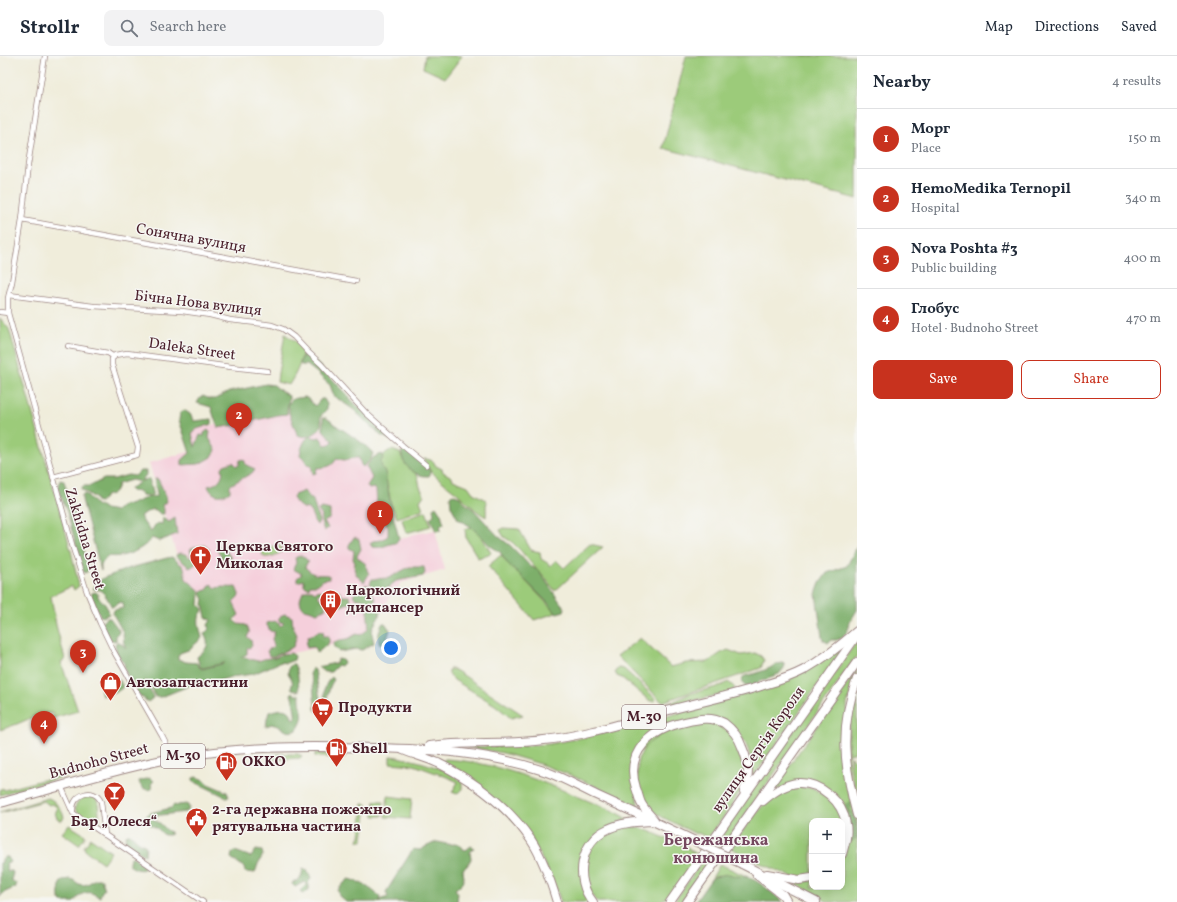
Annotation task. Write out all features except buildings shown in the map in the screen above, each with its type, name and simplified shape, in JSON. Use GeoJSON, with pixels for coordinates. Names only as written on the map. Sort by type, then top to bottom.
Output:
{"type":"FeatureCollection","features":[{"type":"Feature","properties":{"kind":"highway","name":"М-30"},"geometry":{"type":"LineString","coordinates":[[414,748],[444,744],[493,744],[544,740],[599,729],[712,700],[779,681],[803,671],[832,652],[857,631]]}},
{"type":"Feature","properties":{"kind":"highway","name":"вулиця Сергія Короля"},"geometry":{"type":"LineString","coordinates":[[670,902],[857,635]]}},
{"type":"Feature","properties":{"kind":"highway","name":"вулиця Сергія Короля"},"geometry":{"type":"LineString","coordinates":[[687,902],[857,662]]}},
{"type":"Feature","properties":{"kind":"highway"},"geometry":{"type":"LineString","coordinates":[[857,679],[848,704],[844,740],[846,766],[857,815]]}},
{"type":"Feature","properties":{"kind":"highway"},"geometry":{"type":"LineString","coordinates":[[594,902],[587,893],[583,884],[582,874],[583,856],[593,840],[603,831],[619,824],[654,821],[641,802],[635,786],[633,773],[635,760],[639,749],[649,738],[675,724],[703,718],[723,723],[732,730],[740,740],[748,768],[749,773],[741,800]]}},
{"type":"Feature","properties":{"kind":"highway","name":"Budnoho Street"},"geometry":{"type":"LineString","coordinates":[[0,803],[105,774],[168,759],[212,752],[266,747],[308,746],[397,748]]}},
{"type":"Feature","properties":{"kind":"highway","name":"М-30"},"geometry":{"type":"LineString","coordinates":[[397,748],[468,753],[508,761],[544,771],[695,840],[742,864],[783,895],[787,902]]}},
{"type":"Feature","properties":{"kind":"highway"},"geometry":{"type":"LineString","coordinates":[[397,748],[437,763],[454,772],[480,788],[502,806],[532,841],[544,866],[557,902]]}},
{"type":"Feature","properties":{"kind":"highway"},"geometry":{"type":"LineString","coordinates":[[753,810],[769,795],[784,786],[797,783],[809,784],[828,793],[835,800],[844,818]]}},
{"type":"Feature","properties":{"kind":"highway"},"geometry":{"type":"LineString","coordinates":[[845,820],[847,835],[845,845]]}},
{"type":"Feature","properties":{"kind":"highway"},"geometry":{"type":"LineString","coordinates":[[742,864],[816,902]]}},
{"type":"Feature","properties":{"kind":"highway"},"geometry":{"type":"LineString","coordinates":[[760,872],[799,880],[809,878]]}},
{"type":"Feature","properties":{"kind":"street","name":"Zakhidna Street"},"geometry":{"type":"LineString","coordinates":[[45,56],[28,165],[22,220],[9,295],[8,313],[53,478],[84,583],[100,623],[122,666],[165,742],[168,759]]}},
{"type":"Feature","properties":{"kind":"street","name":"Сонячна вулиця"},"geometry":{"type":"LineString","coordinates":[[22,220],[356,281]]}},
{"type":"Feature","properties":{"kind":"street","name":"Бічна Нова вулиця"},"geometry":{"type":"LineString","coordinates":[[9,295],[93,306],[182,311],[210,315],[230,320],[265,324],[282,329],[294,337],[309,354],[321,364],[366,413],[426,465]]}},
{"type":"Feature","properties":{"kind":"street"},"geometry":{"type":"LineString","coordinates":[[0,312],[8,313]]}},
{"type":"Feature","properties":{"kind":"street","name":"Daleka Street"},"geometry":{"type":"LineString","coordinates":[[68,346],[108,353],[114,357],[120,353],[127,353],[231,368],[268,371]]}},
{"type":"Feature","properties":{"kind":"street"},"geometry":{"type":"LineString","coordinates":[[53,478],[137,455],[138,447],[112,365],[112,359],[114,357]]}},
{"type":"Feature","properties":{"kind":"street"},"geometry":{"type":"LineString","coordinates":[[61,786],[73,813],[203,902]]}},
{"type":"Feature","properties":{"kind":"street"},"geometry":{"type":"LineString","coordinates":[[73,813],[73,806],[76,799],[82,794],[90,792],[96,794],[100,798],[101,802],[105,835]]}},
{"type":"Feature","properties":{"kind":"shaded area"},"geometry":{"type":"Polygon","coordinates":[[[281,408],[340,439],[366,458],[377,478],[394,541],[414,534],[435,530],[445,570],[401,583],[375,618],[371,633],[332,645],[297,652],[250,665],[229,593],[188,593],[149,463],[192,451],[188,431],[281,408]]]}},
{"type":"Feature","properties":{"kind":"green space"},"geometry":{"type":"Polygon","coordinates":[[[425,56],[462,56],[445,78],[423,68],[425,56]]]}},
{"type":"Feature","properties":{"kind":"green space"},"geometry":{"type":"Polygon","coordinates":[[[686,56],[857,56],[857,199],[663,148],[686,56]]]}},
{"type":"Feature","properties":{"kind":"green space"},"geometry":{"type":"Polygon","coordinates":[[[0,318],[9,329],[71,551],[79,586],[74,590],[72,586],[51,596],[56,625],[65,659],[61,662],[78,711],[53,718],[52,713],[40,714],[0,730],[0,318]]]}},
{"type":"Feature","properties":{"kind":"green space"},"geometry":{"type":"Polygon","coordinates":[[[285,334],[297,343],[302,350],[299,366],[289,385],[277,382],[285,334]]]}},
{"type":"Feature","properties":{"kind":"green space"},"geometry":{"type":"Polygon","coordinates":[[[305,351],[354,403],[364,410],[392,438],[391,440],[380,435],[354,410],[334,396],[330,385],[316,372],[307,365],[301,365],[300,362],[305,351]]]}},
{"type":"Feature","properties":{"kind":"green space"},"geometry":{"type":"Polygon","coordinates":[[[266,384],[274,385],[289,396],[287,414],[218,428],[211,407],[197,403],[203,396],[210,399],[215,399],[229,392],[266,384]]]}},
{"type":"Feature","properties":{"kind":"green space"},"geometry":{"type":"Polygon","coordinates":[[[305,397],[315,406],[321,399],[324,399],[327,404],[327,409],[321,416],[321,425],[317,432],[310,436],[303,437],[297,434],[289,413],[288,405],[295,398],[305,397]]]}},
{"type":"Feature","properties":{"kind":"green space"},"geometry":{"type":"Polygon","coordinates":[[[184,410],[190,414],[194,421],[212,419],[212,424],[197,429],[192,433],[195,447],[200,435],[204,436],[204,433],[208,430],[210,432],[209,438],[216,450],[213,456],[199,464],[182,465],[182,460],[190,453],[179,420],[180,413],[184,410]]]}},
{"type":"Feature","properties":{"kind":"green space"},"geometry":{"type":"Polygon","coordinates":[[[323,417],[329,419],[335,425],[356,438],[373,453],[371,459],[363,467],[359,458],[344,460],[337,458],[329,466],[317,468],[316,473],[313,474],[311,465],[307,464],[300,455],[300,452],[304,441],[310,436],[316,438],[320,437],[325,445],[330,444],[333,441],[323,430],[323,417]]]}},
{"type":"Feature","properties":{"kind":"green space"},"geometry":{"type":"Polygon","coordinates":[[[405,449],[429,469],[431,473],[429,476],[416,474],[406,466],[402,455],[402,451],[405,449]]]}},
{"type":"Feature","properties":{"kind":"green space"},"geometry":{"type":"Polygon","coordinates":[[[392,450],[400,453],[404,462],[418,476],[420,487],[424,495],[420,501],[423,509],[397,518],[391,504],[388,488],[379,463],[386,453],[392,450]]]}},
{"type":"Feature","properties":{"kind":"green space"},"geometry":{"type":"Polygon","coordinates":[[[382,454],[384,457],[381,461],[382,468],[385,472],[392,512],[399,538],[396,543],[382,547],[372,547],[370,543],[388,536],[388,526],[383,520],[382,513],[377,504],[376,490],[374,488],[369,489],[367,486],[372,478],[366,466],[374,457],[382,454]]]}},
{"type":"Feature","properties":{"kind":"green space"},"geometry":{"type":"Polygon","coordinates":[[[244,459],[246,465],[255,469],[252,473],[232,484],[230,486],[230,492],[227,494],[214,494],[208,486],[220,480],[224,465],[233,462],[237,466],[239,465],[240,460],[244,459]]]}},
{"type":"Feature","properties":{"kind":"green space"},"geometry":{"type":"Polygon","coordinates":[[[424,459],[433,461],[436,466],[442,469],[443,472],[450,476],[453,480],[468,486],[473,493],[486,500],[486,517],[436,476],[426,464],[424,459]]]}},
{"type":"Feature","properties":{"kind":"green space"},"geometry":{"type":"Polygon","coordinates":[[[140,471],[146,471],[146,475],[141,481],[148,479],[150,481],[150,486],[153,493],[151,496],[142,495],[140,492],[131,491],[130,489],[140,482],[132,480],[118,484],[114,493],[105,496],[105,498],[100,502],[97,502],[95,498],[81,489],[83,486],[90,486],[104,479],[114,479],[128,475],[135,476],[140,471]]]}},
{"type":"Feature","properties":{"kind":"green space"},"geometry":{"type":"Polygon","coordinates":[[[155,479],[158,479],[166,496],[166,502],[162,505],[164,514],[160,514],[156,510],[152,509],[140,516],[151,532],[157,523],[162,524],[163,518],[169,522],[175,518],[177,534],[159,541],[152,538],[138,550],[126,555],[114,557],[108,556],[101,564],[101,571],[82,500],[82,495],[86,494],[97,506],[116,511],[124,504],[129,505],[146,498],[157,496],[155,479]]]}},
{"type":"Feature","properties":{"kind":"green space"},"geometry":{"type":"Polygon","coordinates":[[[60,480],[64,481],[71,506],[75,512],[74,521],[81,531],[85,544],[85,558],[89,568],[85,573],[83,571],[67,512],[58,489],[60,480]]]}},
{"type":"Feature","properties":{"kind":"green space"},"geometry":{"type":"Polygon","coordinates":[[[304,491],[313,500],[319,521],[317,525],[308,509],[299,506],[293,498],[294,495],[304,491]]]}},
{"type":"Feature","properties":{"kind":"green space"},"geometry":{"type":"Polygon","coordinates":[[[452,494],[460,497],[530,566],[539,571],[565,608],[564,611],[557,613],[554,611],[548,603],[507,563],[500,552],[489,545],[470,526],[458,519],[451,506],[450,496],[452,494]]]}},
{"type":"Feature","properties":{"kind":"green space"},"geometry":{"type":"Polygon","coordinates":[[[436,506],[441,514],[444,524],[440,525],[441,530],[436,531],[430,518],[434,515],[433,508],[436,506]]]}},
{"type":"Feature","properties":{"kind":"green space"},"geometry":{"type":"Polygon","coordinates":[[[322,508],[330,510],[330,518],[324,522],[328,528],[324,531],[321,521],[322,516],[318,510],[322,508]]]}},
{"type":"Feature","properties":{"kind":"green space"},"geometry":{"type":"Polygon","coordinates":[[[426,511],[431,526],[406,533],[402,519],[426,511]]]}},
{"type":"Feature","properties":{"kind":"green space"},"geometry":{"type":"Polygon","coordinates":[[[475,526],[491,553],[478,558],[466,538],[465,529],[475,526]]]}},
{"type":"Feature","properties":{"kind":"green space"},"geometry":{"type":"Polygon","coordinates":[[[503,528],[519,529],[531,550],[540,552],[541,559],[549,564],[549,567],[556,560],[564,568],[590,544],[603,547],[555,591],[521,551],[512,542],[504,537],[500,530],[503,528]]]}},
{"type":"Feature","properties":{"kind":"green space"},"geometry":{"type":"Polygon","coordinates":[[[354,537],[359,539],[361,549],[357,556],[366,564],[369,574],[364,582],[355,572],[355,563],[353,559],[354,551],[349,548],[349,545],[354,537]]]}},
{"type":"Feature","properties":{"kind":"green space"},"geometry":{"type":"Polygon","coordinates":[[[204,545],[209,549],[209,553],[190,568],[176,556],[182,553],[191,558],[190,550],[194,547],[204,545]]]}},
{"type":"Feature","properties":{"kind":"green space"},"geometry":{"type":"Polygon","coordinates":[[[279,545],[282,548],[281,552],[273,556],[264,557],[262,554],[265,549],[279,545]]]}},
{"type":"Feature","properties":{"kind":"green space"},"geometry":{"type":"Polygon","coordinates":[[[220,546],[223,546],[231,558],[230,562],[227,564],[223,562],[217,549],[220,546]]]}},
{"type":"Feature","properties":{"kind":"green space"},"geometry":{"type":"Polygon","coordinates":[[[857,546],[857,610],[850,622],[847,632],[841,638],[831,640],[828,643],[823,640],[822,637],[816,594],[820,583],[827,573],[847,566],[857,546]]]}},
{"type":"Feature","properties":{"kind":"green space"},"geometry":{"type":"Polygon","coordinates":[[[301,555],[308,561],[305,567],[308,570],[316,574],[329,575],[329,579],[323,580],[317,585],[310,585],[309,588],[304,586],[304,580],[297,582],[297,578],[302,574],[293,569],[296,563],[295,558],[301,555]]]}},
{"type":"Feature","properties":{"kind":"green space"},"geometry":{"type":"Polygon","coordinates":[[[501,555],[556,613],[534,620],[488,566],[501,555]]]}},
{"type":"Feature","properties":{"kind":"green space"},"geometry":{"type":"Polygon","coordinates":[[[172,557],[184,567],[186,579],[200,592],[199,605],[203,611],[199,617],[199,627],[202,638],[191,649],[180,653],[178,659],[186,662],[197,663],[199,667],[202,669],[225,663],[203,668],[200,667],[197,657],[206,647],[207,642],[204,634],[209,629],[208,625],[211,620],[206,617],[203,604],[204,599],[201,591],[207,590],[211,584],[216,588],[236,587],[239,594],[233,602],[239,615],[233,620],[238,624],[247,626],[249,632],[247,637],[251,640],[252,646],[247,649],[247,654],[241,657],[258,661],[291,653],[295,656],[294,660],[286,663],[281,662],[253,674],[231,677],[202,686],[194,684],[161,697],[155,697],[151,687],[144,680],[149,686],[153,698],[148,702],[138,694],[125,671],[124,663],[117,654],[115,644],[118,641],[126,648],[124,644],[123,632],[113,614],[114,610],[123,608],[123,603],[120,602],[112,607],[103,592],[93,589],[93,587],[103,578],[130,568],[172,557]]]}},
{"type":"Feature","properties":{"kind":"green space"},"geometry":{"type":"Polygon","coordinates":[[[409,567],[424,567],[425,573],[423,576],[396,581],[385,590],[380,587],[375,589],[370,584],[372,579],[389,578],[409,567]]]}},
{"type":"Feature","properties":{"kind":"green space"},"geometry":{"type":"Polygon","coordinates":[[[367,584],[376,600],[371,604],[364,602],[361,599],[356,599],[353,595],[357,591],[363,591],[364,586],[367,584]]]}},
{"type":"Feature","properties":{"kind":"green space"},"geometry":{"type":"Polygon","coordinates":[[[308,590],[315,592],[320,590],[322,592],[318,596],[323,601],[326,608],[317,613],[304,609],[300,599],[303,592],[308,590]]]}},
{"type":"Feature","properties":{"kind":"green space"},"geometry":{"type":"Polygon","coordinates":[[[339,591],[342,596],[349,596],[351,602],[341,606],[337,605],[332,597],[333,593],[339,591]]]}},
{"type":"Feature","properties":{"kind":"green space"},"geometry":{"type":"Polygon","coordinates":[[[96,592],[109,614],[103,617],[100,616],[91,596],[92,593],[96,592]]]}},
{"type":"Feature","properties":{"kind":"green space"},"geometry":{"type":"Polygon","coordinates":[[[373,605],[378,605],[381,607],[379,617],[373,627],[372,633],[374,643],[362,650],[356,649],[339,652],[334,647],[333,643],[350,638],[356,634],[360,635],[365,632],[368,626],[369,608],[373,605]]]}},
{"type":"Feature","properties":{"kind":"green space"},"geometry":{"type":"Polygon","coordinates":[[[285,614],[292,617],[293,627],[297,635],[293,647],[274,656],[269,656],[267,651],[274,646],[272,639],[275,632],[270,631],[266,623],[275,621],[281,626],[284,623],[280,622],[278,619],[285,614]]]}},
{"type":"Feature","properties":{"kind":"green space"},"geometry":{"type":"Polygon","coordinates":[[[106,618],[110,618],[119,630],[116,635],[116,641],[111,640],[106,633],[102,622],[106,618]]]}},
{"type":"Feature","properties":{"kind":"green space"},"geometry":{"type":"Polygon","coordinates":[[[383,623],[385,623],[390,630],[386,642],[380,645],[378,636],[383,623]]]}},
{"type":"Feature","properties":{"kind":"green space"},"geometry":{"type":"Polygon","coordinates":[[[319,631],[324,632],[323,636],[329,636],[329,643],[317,653],[314,647],[307,648],[306,644],[308,637],[319,631]]]}},
{"type":"Feature","properties":{"kind":"green space"},"geometry":{"type":"Polygon","coordinates":[[[640,638],[671,667],[686,663],[708,662],[728,650],[741,655],[755,653],[761,656],[764,660],[761,668],[662,702],[617,656],[640,638]]]}},
{"type":"Feature","properties":{"kind":"green space"},"geometry":{"type":"Polygon","coordinates":[[[857,641],[857,656],[724,845],[716,841],[857,641]]]}},
{"type":"Feature","properties":{"kind":"green space"},"geometry":{"type":"Polygon","coordinates":[[[838,651],[840,653],[752,779],[751,761],[746,744],[732,727],[724,722],[674,723],[634,756],[638,806],[573,776],[537,763],[503,753],[467,747],[549,744],[581,738],[657,719],[756,691],[838,651]]]}},
{"type":"Feature","properties":{"kind":"green space"},"geometry":{"type":"Polygon","coordinates":[[[338,659],[343,660],[344,663],[341,666],[338,665],[331,672],[324,672],[318,667],[324,667],[326,665],[336,663],[338,659]]]}},
{"type":"Feature","properties":{"kind":"green space"},"geometry":{"type":"Polygon","coordinates":[[[783,663],[785,665],[784,668],[779,674],[770,677],[767,680],[760,681],[751,687],[745,686],[742,683],[742,678],[745,676],[770,668],[776,664],[783,663]]]}},
{"type":"Feature","properties":{"kind":"green space"},"geometry":{"type":"Polygon","coordinates":[[[294,664],[297,671],[299,691],[293,690],[291,687],[292,680],[288,672],[289,667],[294,664]]]}},
{"type":"Feature","properties":{"kind":"green space"},"geometry":{"type":"Polygon","coordinates":[[[312,668],[315,670],[322,710],[319,712],[315,710],[313,683],[310,675],[312,668]]]}},
{"type":"Feature","properties":{"kind":"green space"},"geometry":{"type":"Polygon","coordinates":[[[618,668],[624,669],[656,700],[650,701],[622,678],[617,676],[615,672],[618,668]]]}},
{"type":"Feature","properties":{"kind":"green space"},"geometry":{"type":"Polygon","coordinates":[[[449,669],[457,671],[523,715],[511,718],[495,705],[454,680],[449,674],[449,669]]]}},
{"type":"Feature","properties":{"kind":"green space"},"geometry":{"type":"Polygon","coordinates":[[[857,670],[847,704],[849,792],[857,820],[857,902],[828,902],[797,884],[809,881],[809,890],[845,890],[847,815],[814,784],[772,790],[857,670]]]}},
{"type":"Feature","properties":{"kind":"green space"},"geometry":{"type":"Polygon","coordinates":[[[332,677],[334,680],[330,686],[328,694],[327,713],[325,711],[324,693],[328,681],[332,677]]]}},
{"type":"Feature","properties":{"kind":"green space"},"geometry":{"type":"Polygon","coordinates":[[[106,678],[109,680],[120,680],[123,687],[108,695],[102,695],[101,686],[106,678]]]}},
{"type":"Feature","properties":{"kind":"green space"},"geometry":{"type":"Polygon","coordinates":[[[728,682],[735,688],[731,692],[669,706],[665,706],[664,704],[673,702],[689,694],[720,686],[728,682]]]}},
{"type":"Feature","properties":{"kind":"green space"},"geometry":{"type":"Polygon","coordinates":[[[857,687],[857,746],[854,753],[850,754],[849,732],[857,687]]]}},
{"type":"Feature","properties":{"kind":"green space"},"geometry":{"type":"Polygon","coordinates":[[[293,692],[295,695],[300,695],[303,716],[297,730],[288,732],[271,724],[266,727],[269,712],[284,709],[291,714],[292,718],[295,719],[295,710],[291,694],[293,692]]]}},
{"type":"Feature","properties":{"kind":"green space"},"geometry":{"type":"Polygon","coordinates":[[[698,723],[714,723],[722,726],[734,735],[745,759],[743,785],[731,807],[708,838],[698,833],[696,834],[662,817],[652,810],[644,800],[637,780],[638,759],[646,745],[666,731],[698,723]]]}},
{"type":"Feature","properties":{"kind":"green space"},"geometry":{"type":"Polygon","coordinates":[[[315,753],[346,755],[345,757],[341,758],[318,757],[315,756],[315,753]]]}},
{"type":"Feature","properties":{"kind":"green space"},"geometry":{"type":"Polygon","coordinates":[[[298,754],[302,756],[300,758],[270,759],[272,755],[298,754]]]}},
{"type":"Feature","properties":{"kind":"green space"},"geometry":{"type":"Polygon","coordinates":[[[390,756],[418,761],[448,772],[462,782],[462,789],[457,794],[452,792],[458,782],[414,765],[390,763],[390,756]]]}},
{"type":"Feature","properties":{"kind":"green space"},"geometry":{"type":"Polygon","coordinates":[[[851,756],[857,763],[857,798],[851,771],[851,756]]]}},
{"type":"Feature","properties":{"kind":"green space"},"geometry":{"type":"Polygon","coordinates":[[[445,759],[483,764],[520,774],[611,810],[629,820],[619,822],[582,853],[590,902],[561,902],[555,885],[528,832],[442,762],[445,759]]]}},
{"type":"Feature","properties":{"kind":"green space"},"geometry":{"type":"Polygon","coordinates":[[[80,770],[81,772],[0,795],[0,790],[3,788],[4,790],[80,770]]]}},
{"type":"Feature","properties":{"kind":"green space"},"geometry":{"type":"Polygon","coordinates":[[[196,777],[227,792],[229,797],[226,797],[195,782],[193,778],[196,777]]]}},
{"type":"Feature","properties":{"kind":"green space"},"geometry":{"type":"Polygon","coordinates":[[[149,778],[154,781],[151,784],[152,789],[150,790],[142,787],[139,781],[149,778]]]}},
{"type":"Feature","properties":{"kind":"green space"},"geometry":{"type":"Polygon","coordinates":[[[796,787],[813,788],[833,801],[842,818],[809,818],[809,876],[792,877],[749,858],[731,848],[758,811],[774,796],[796,787]]]}},
{"type":"Feature","properties":{"kind":"green space"},"geometry":{"type":"Polygon","coordinates":[[[88,796],[95,797],[98,803],[100,827],[80,815],[75,809],[79,800],[88,796]]]}},
{"type":"Feature","properties":{"kind":"green space"},"geometry":{"type":"Polygon","coordinates":[[[388,796],[412,799],[410,819],[385,817],[388,796]]]}},
{"type":"Feature","properties":{"kind":"green space"},"geometry":{"type":"Polygon","coordinates":[[[48,798],[56,803],[62,811],[64,817],[62,821],[57,818],[55,813],[57,810],[56,806],[52,804],[49,805],[44,801],[0,813],[0,812],[48,798]]]}},
{"type":"Feature","properties":{"kind":"green space"},"geometry":{"type":"Polygon","coordinates":[[[375,801],[384,801],[382,816],[374,816],[375,801]]]}},
{"type":"Feature","properties":{"kind":"green space"},"geometry":{"type":"Polygon","coordinates":[[[850,802],[851,805],[849,810],[855,820],[857,838],[850,842],[851,826],[847,815],[848,811],[844,807],[850,802]]]}},
{"type":"Feature","properties":{"kind":"green space"},"geometry":{"type":"Polygon","coordinates":[[[187,804],[189,807],[188,811],[185,812],[152,815],[151,817],[170,832],[170,835],[164,835],[158,829],[149,824],[150,821],[146,816],[150,813],[171,808],[174,805],[177,806],[187,804]]]}},
{"type":"Feature","properties":{"kind":"green space"},"geometry":{"type":"Polygon","coordinates":[[[363,804],[367,804],[363,841],[358,841],[360,837],[363,804]]]}},
{"type":"Feature","properties":{"kind":"green space"},"geometry":{"type":"Polygon","coordinates":[[[69,825],[85,835],[79,845],[62,833],[69,825]]]}},
{"type":"Feature","properties":{"kind":"green space"},"geometry":{"type":"Polygon","coordinates":[[[628,827],[644,829],[689,848],[699,855],[672,893],[661,902],[597,902],[588,887],[585,877],[585,868],[589,852],[594,843],[607,832],[628,827]]]}},
{"type":"Feature","properties":{"kind":"green space"},"geometry":{"type":"Polygon","coordinates":[[[127,834],[130,834],[146,846],[145,855],[126,841],[125,839],[127,834]]]}},
{"type":"Feature","properties":{"kind":"green space"},"geometry":{"type":"Polygon","coordinates":[[[91,838],[111,852],[103,863],[85,850],[84,847],[91,838]]]}},
{"type":"Feature","properties":{"kind":"green space"},"geometry":{"type":"Polygon","coordinates":[[[436,842],[458,844],[462,849],[466,850],[471,846],[474,848],[470,852],[471,859],[467,866],[463,869],[464,881],[455,889],[458,893],[457,902],[380,902],[379,900],[388,897],[386,892],[413,849],[420,850],[436,842]]]}},
{"type":"Feature","properties":{"kind":"green space"},"geometry":{"type":"Polygon","coordinates":[[[256,850],[262,851],[263,855],[255,873],[245,872],[244,867],[231,858],[232,853],[235,851],[251,857],[256,850]]]}},
{"type":"Feature","properties":{"kind":"green space"},"geometry":{"type":"Polygon","coordinates":[[[5,857],[8,857],[10,861],[6,864],[8,871],[12,871],[13,873],[11,880],[16,883],[16,887],[3,893],[0,897],[0,863],[5,857]]]}},
{"type":"Feature","properties":{"kind":"green space"},"geometry":{"type":"Polygon","coordinates":[[[131,857],[134,857],[144,866],[144,869],[136,869],[129,865],[131,857]]]}},
{"type":"Feature","properties":{"kind":"green space"},"geometry":{"type":"Polygon","coordinates":[[[705,857],[713,861],[684,902],[674,902],[705,857]]]}},
{"type":"Feature","properties":{"kind":"green space"},"geometry":{"type":"Polygon","coordinates":[[[720,864],[748,877],[736,877],[728,874],[712,878],[720,864]]]}},
{"type":"Feature","properties":{"kind":"green space"},"geometry":{"type":"Polygon","coordinates":[[[303,869],[308,871],[311,878],[308,883],[308,891],[303,894],[300,891],[306,883],[304,882],[295,887],[292,884],[301,878],[303,869]]]}},
{"type":"Feature","properties":{"kind":"green space"},"geometry":{"type":"Polygon","coordinates":[[[729,874],[751,878],[783,902],[695,902],[712,878],[729,874]]]}},
{"type":"Feature","properties":{"kind":"green space"},"geometry":{"type":"Polygon","coordinates":[[[69,879],[83,885],[88,884],[95,879],[102,879],[104,889],[100,897],[91,893],[86,893],[79,896],[74,902],[62,902],[59,895],[60,883],[69,879]]]}},
{"type":"Feature","properties":{"kind":"green space"},"geometry":{"type":"Polygon","coordinates":[[[349,879],[362,883],[370,888],[380,897],[379,902],[346,902],[339,896],[338,890],[349,879]]]}},
{"type":"Feature","properties":{"kind":"place","name":"HemoMedika Ternopil"},"geometry":{"type":"Point","coordinates":[239,436]}},
{"type":"Feature","properties":{"kind":"place","name":"Морг"},"geometry":{"type":"Point","coordinates":[380,534]}},
{"type":"Feature","properties":{"kind":"place","name":"Церква Святого Миколая"},"geometry":{"type":"Point","coordinates":[201,576]}},
{"type":"Feature","properties":{"kind":"place","name":"Наркологічний диспансер"},"geometry":{"type":"Point","coordinates":[331,620]}},
{"type":"Feature","properties":{"kind":"place","name":"Nova Poshta #3"},"geometry":{"type":"Point","coordinates":[83,673]}},
{"type":"Feature","properties":{"kind":"place","name":"Автозапчастини"},"geometry":{"type":"Point","coordinates":[110,702]}},
{"type":"Feature","properties":{"kind":"place","name":"Продукти"},"geometry":{"type":"Point","coordinates":[323,728]}},
{"type":"Feature","properties":{"kind":"place","name":"Глобус"},"geometry":{"type":"Point","coordinates":[44,744]}},
{"type":"Feature","properties":{"kind":"place","name":"Shell"},"geometry":{"type":"Point","coordinates":[336,768]}},
{"type":"Feature","properties":{"kind":"place","name":"OKKO"},"geometry":{"type":"Point","coordinates":[227,782]}},
{"type":"Feature","properties":{"kind":"place","name":"Бар „Олеся“"},"geometry":{"type":"Point","coordinates":[114,812]}},
{"type":"Feature","properties":{"kind":"place","name":"2-га державна пожежно рятувальна частина"},"geometry":{"type":"Point","coordinates":[197,838]}},
{"type":"Feature","properties":{"kind":"district","name":"Бережанська конюшина"},"geometry":{"type":"Point","coordinates":[716,850]}}]}
